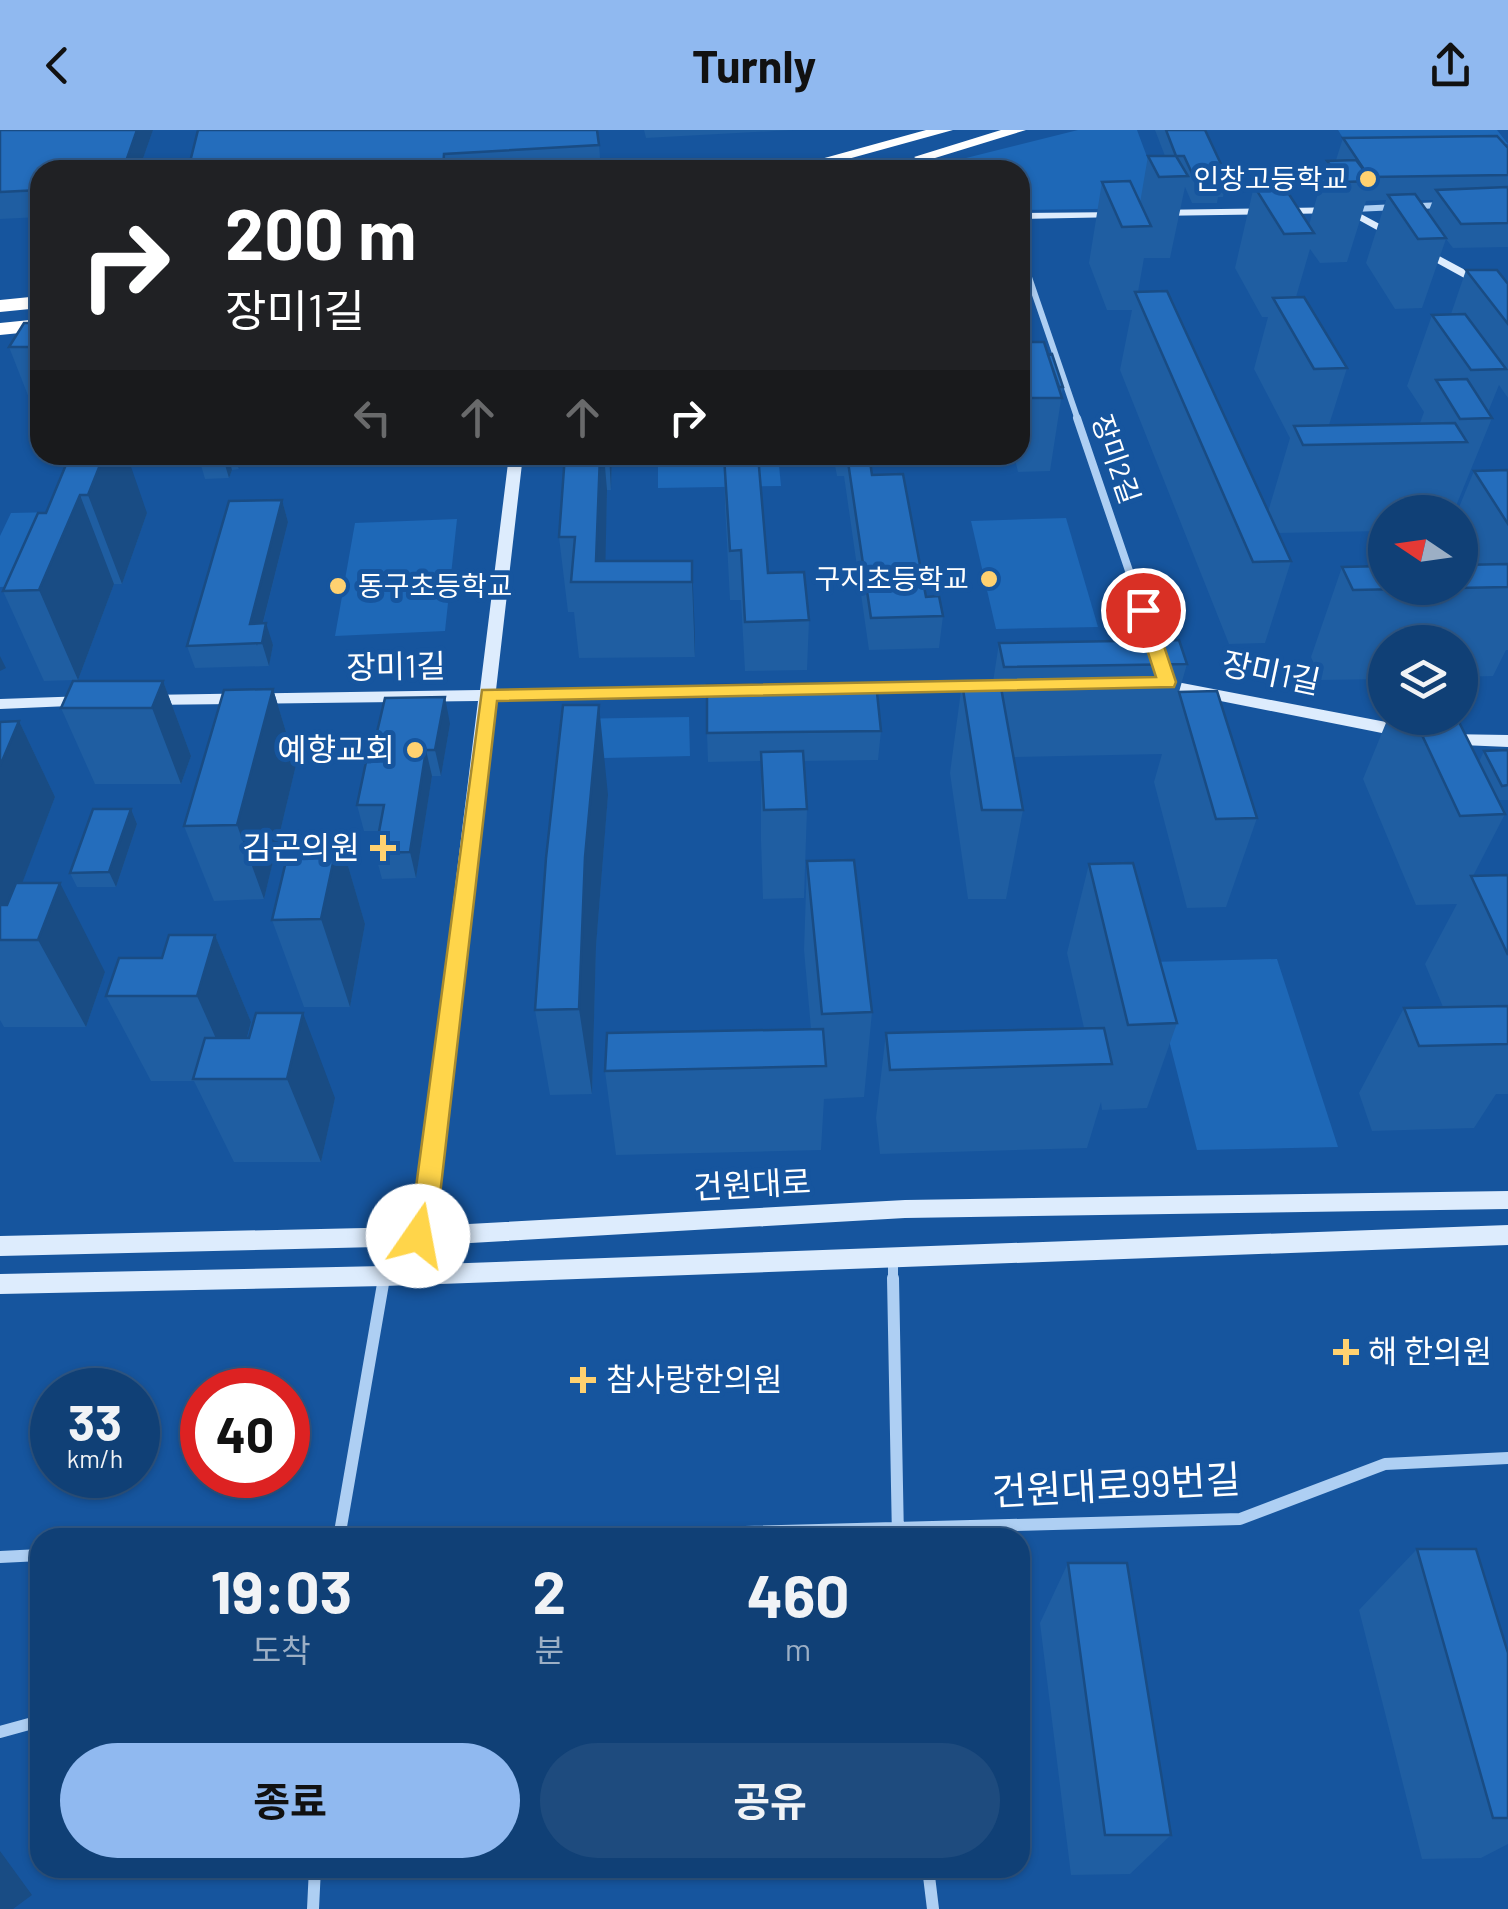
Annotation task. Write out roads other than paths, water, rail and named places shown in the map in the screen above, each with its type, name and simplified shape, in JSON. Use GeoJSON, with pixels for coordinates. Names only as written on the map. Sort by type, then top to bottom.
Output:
{"type":"FeatureCollection","features":[{"type":"Feature","properties":{"kind":"highway"},"geometry":{"type":"LineString","coordinates":[[828,160],[945,130]]}},
{"type":"Feature","properties":{"kind":"highway"},"geometry":{"type":"LineString","coordinates":[[909,160],[1018,130]]}},
{"type":"Feature","properties":{"kind":"highway"},"geometry":{"type":"LineString","coordinates":[[0,306],[30,303]]}},
{"type":"Feature","properties":{"kind":"highway"},"geometry":{"type":"LineString","coordinates":[[0,329],[30,325]]}},
{"type":"Feature","properties":{"kind":"street"},"geometry":{"type":"LineString","coordinates":[[1030,216],[1456,205]]}},
{"type":"Feature","properties":{"kind":"street"},"geometry":{"type":"LineString","coordinates":[[1394,234],[1396,216],[1416,206]]}},
{"type":"Feature","properties":{"kind":"street"},"geometry":{"type":"LineString","coordinates":[[1348,210],[1508,298]]}},
{"type":"Feature","properties":{"kind":"street","name":"장미2길"},"geometry":{"type":"LineString","coordinates":[[1030,280],[1167,682]]}},
{"type":"Feature","properties":{"kind":"street"},"geometry":{"type":"LineString","coordinates":[[342,1528],[384,1276],[418,1236],[428,1195],[515,465]]}},
{"type":"Feature","properties":{"kind":"street","name":"장미1길"},"geometry":{"type":"LineString","coordinates":[[1128,683],[1167,682],[1460,743],[1508,742]]}},
{"type":"Feature","properties":{"kind":"street"},"geometry":{"type":"LineString","coordinates":[[837,690],[1012,686]]}},
{"type":"Feature","properties":{"kind":"street","name":"장미1길"},"geometry":{"type":"LineString","coordinates":[[136,700],[760,691]]}},
{"type":"Feature","properties":{"kind":"street"},"geometry":{"type":"LineString","coordinates":[[0,704],[100,701]]}},
{"type":"Feature","properties":{"kind":"street","name":"건원대로"},"geometry":{"type":"LineString","coordinates":[[0,1246],[418,1236],[906,1210],[1508,1200]]}},
{"type":"Feature","properties":{"kind":"street"},"geometry":{"type":"LineString","coordinates":[[0,1284],[893,1260],[1508,1235]]}},
{"type":"Feature","properties":{"kind":"street"},"geometry":{"type":"LineString","coordinates":[[893,1260],[898,1528]]}},
{"type":"Feature","properties":{"kind":"street","name":"건원대로99번길"},"geometry":{"type":"LineString","coordinates":[[1003,1528],[1240,1519],[1385,1464],[1508,1458]]}},
{"type":"Feature","properties":{"kind":"street"},"geometry":{"type":"LineString","coordinates":[[0,1557],[30,1556]]}},
{"type":"Feature","properties":{"kind":"street"},"geometry":{"type":"LineString","coordinates":[[0,1732],[30,1724]]}},
{"type":"Feature","properties":{"kind":"street"},"geometry":{"type":"LineString","coordinates":[[313,1909],[314,1878]]}},
{"type":"Feature","properties":{"kind":"street"},"geometry":{"type":"LineString","coordinates":[[929,1878],[933,1909]]}},
{"type":"Feature","properties":{"kind":"place","name":"인창고등학교"},"geometry":{"type":"Point","coordinates":[1368,179]}},
{"type":"Feature","properties":{"kind":"place","name":"구지초등학교"},"geometry":{"type":"Point","coordinates":[989,579]}},
{"type":"Feature","properties":{"kind":"place","name":"동구초등학교"},"geometry":{"type":"Point","coordinates":[338,586]}},
{"type":"Feature","properties":{"kind":"place","name":"예향교회"},"geometry":{"type":"Point","coordinates":[415,750]}},
{"type":"Feature","properties":{"kind":"place","name":"김곤의원"},"geometry":{"type":"Point","coordinates":[383,848]}},
{"type":"Feature","properties":{"kind":"place","name":"해 한의원"},"geometry":{"type":"Point","coordinates":[1346,1352]}},
{"type":"Feature","properties":{"kind":"place","name":"참사랑한의원"},"geometry":{"type":"Point","coordinates":[583,1380]}}]}
